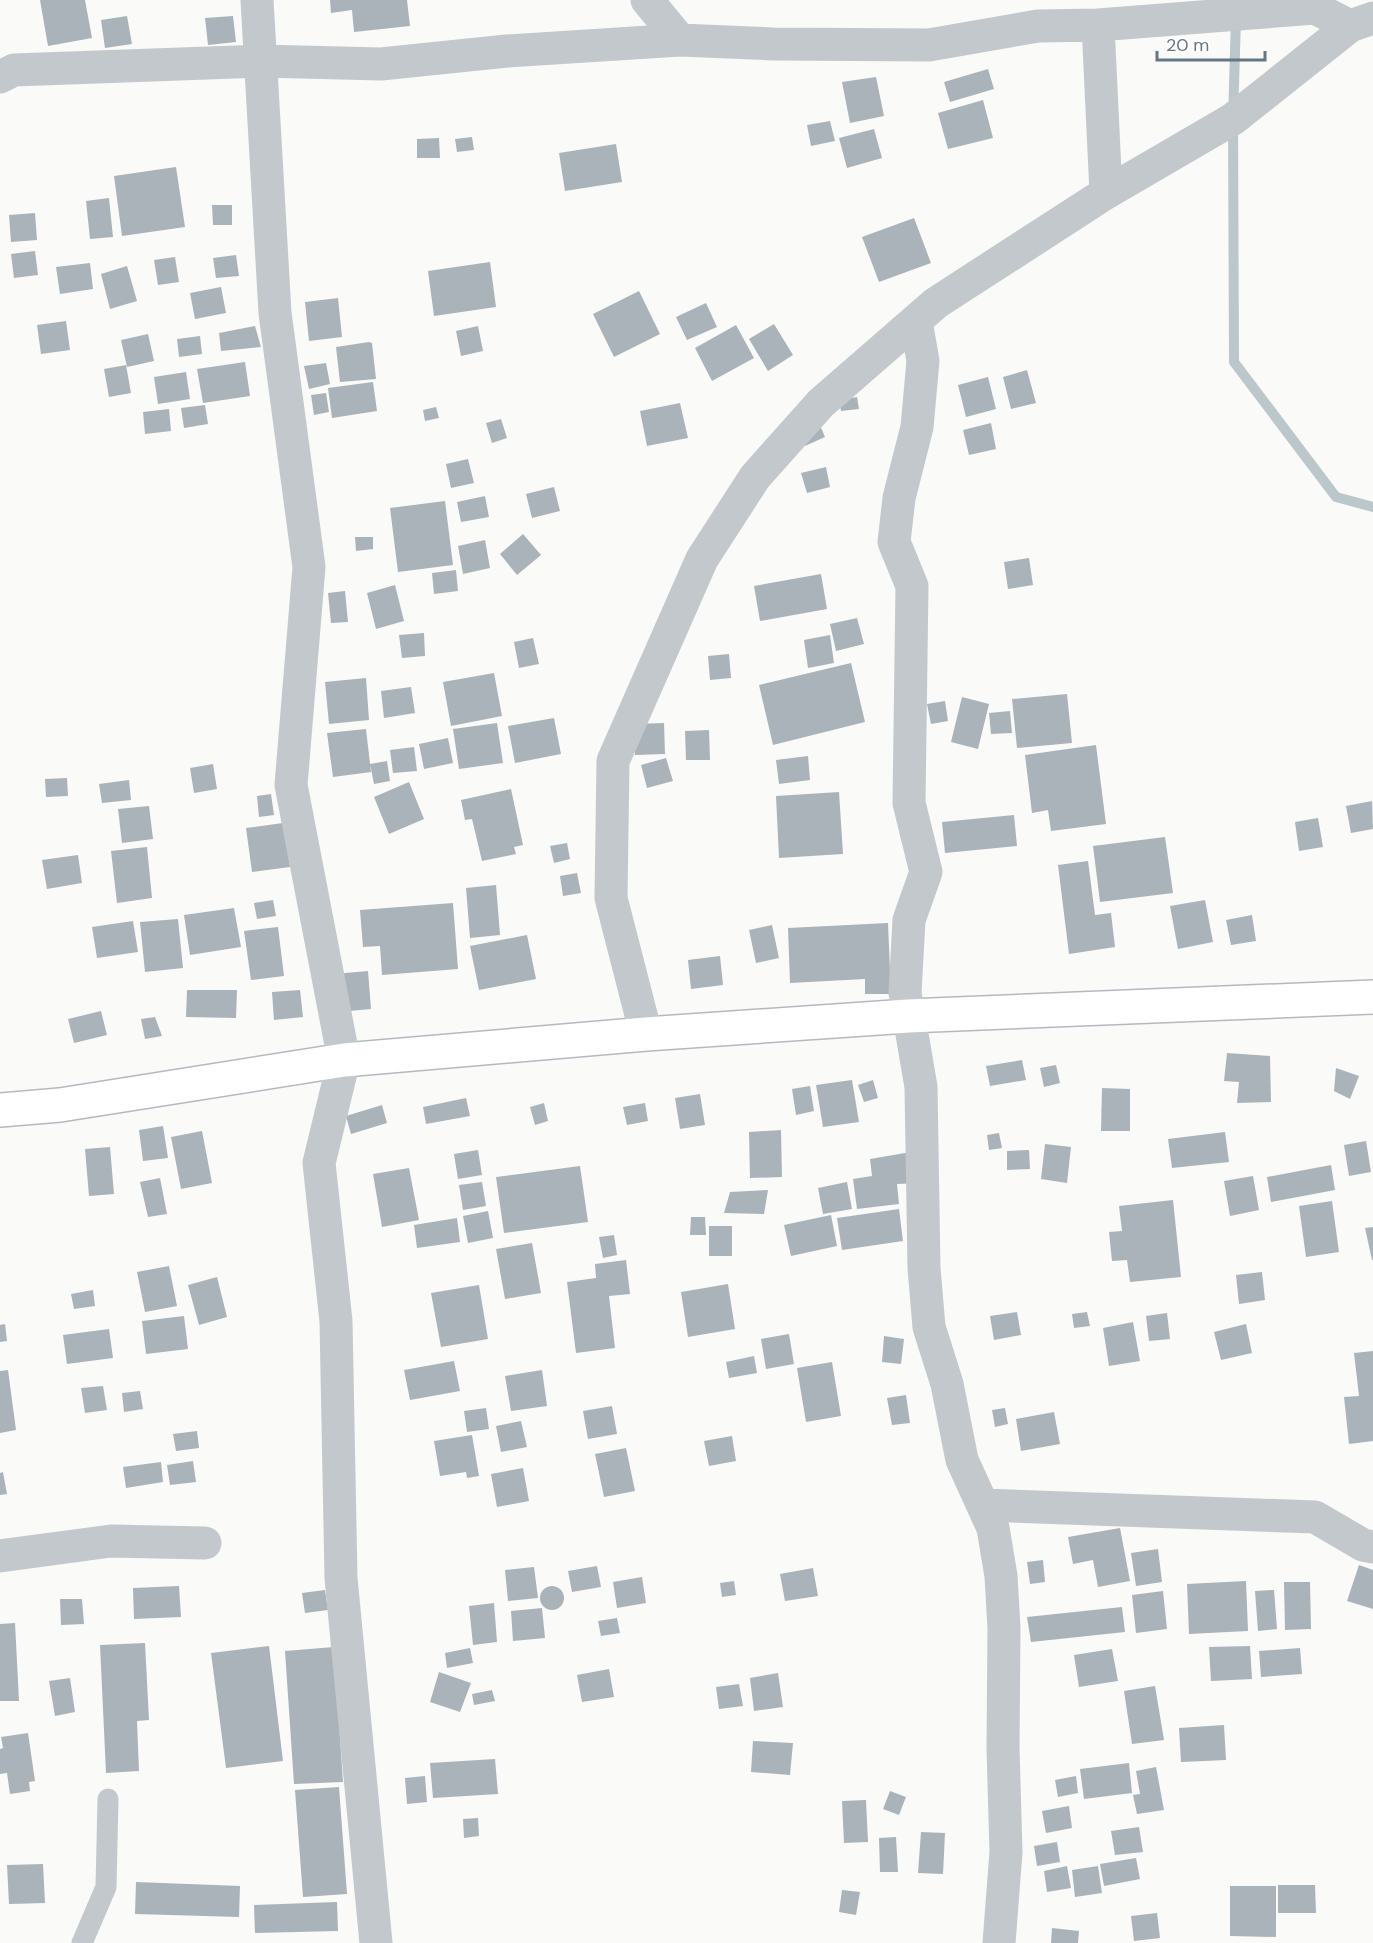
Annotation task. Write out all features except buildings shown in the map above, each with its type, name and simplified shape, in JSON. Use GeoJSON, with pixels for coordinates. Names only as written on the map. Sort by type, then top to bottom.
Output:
{"type":"FeatureCollection","features":[{"type":"Feature","properties":{"kind":"street"},"geometry":{"type":"LineString","coordinates":[[257,0],[274,313],[309,567],[291,785],[344,1060],[319,1163],[336,1321],[341,1578],[376,1943]]}},
{"type":"Feature","properties":{"kind":"street"},"geometry":{"type":"LineString","coordinates":[[647,0],[680,40]]}},
{"type":"Feature","properties":{"kind":"street"},"geometry":{"type":"LineString","coordinates":[[0,77],[14,70],[261,61],[381,64],[507,51],[680,40],[774,45],[929,45],[1038,26],[1098,25],[1315,8],[1361,22]]}},
{"type":"Feature","properties":{"kind":"street"},"geometry":{"type":"LineString","coordinates":[[646,1034],[611,898],[613,762],[702,559],[755,477],[821,403],[936,303],[1106,193],[1233,119],[1361,22]]}},
{"type":"Feature","properties":{"kind":"street"},"geometry":{"type":"LineString","coordinates":[[1098,25],[1106,193]]}},
{"type":"Feature","properties":{"kind":"street"},"geometry":{"type":"LineString","coordinates":[[915,321],[922,361],[917,427],[899,498],[894,542],[912,586],[909,803],[926,872],[909,920],[904,993],[921,1087],[924,1268],[929,1327],[947,1384],[962,1460],[993,1528],[1001,1575],[1004,1628],[1003,1748],[1006,1852],[993,1940]]}},
{"type":"Feature","properties":{"kind":"street"},"geometry":{"type":"LineString","coordinates":[[0,1110],[60,1106],[344,1060],[646,1034],[908,1016],[1373,997]]}},
{"type":"Feature","properties":{"kind":"street"},"geometry":{"type":"LineString","coordinates":[[983,1505],[1315,1517],[1363,1545],[1373,1547]]}},
{"type":"Feature","properties":{"kind":"street"},"geometry":{"type":"LineString","coordinates":[[0,1556],[111,1541],[205,1543]]}},
{"type":"Feature","properties":{"kind":"lane"},"geometry":{"type":"LineString","coordinates":[[82,1943],[106,1887],[108,1799]]}},
{"type":"Feature","properties":{"kind":"waterway"},"geometry":{"type":"LineString","coordinates":[[1236,18],[1233,119],[1234,362],[1336,497],[1373,507]]}}]}
